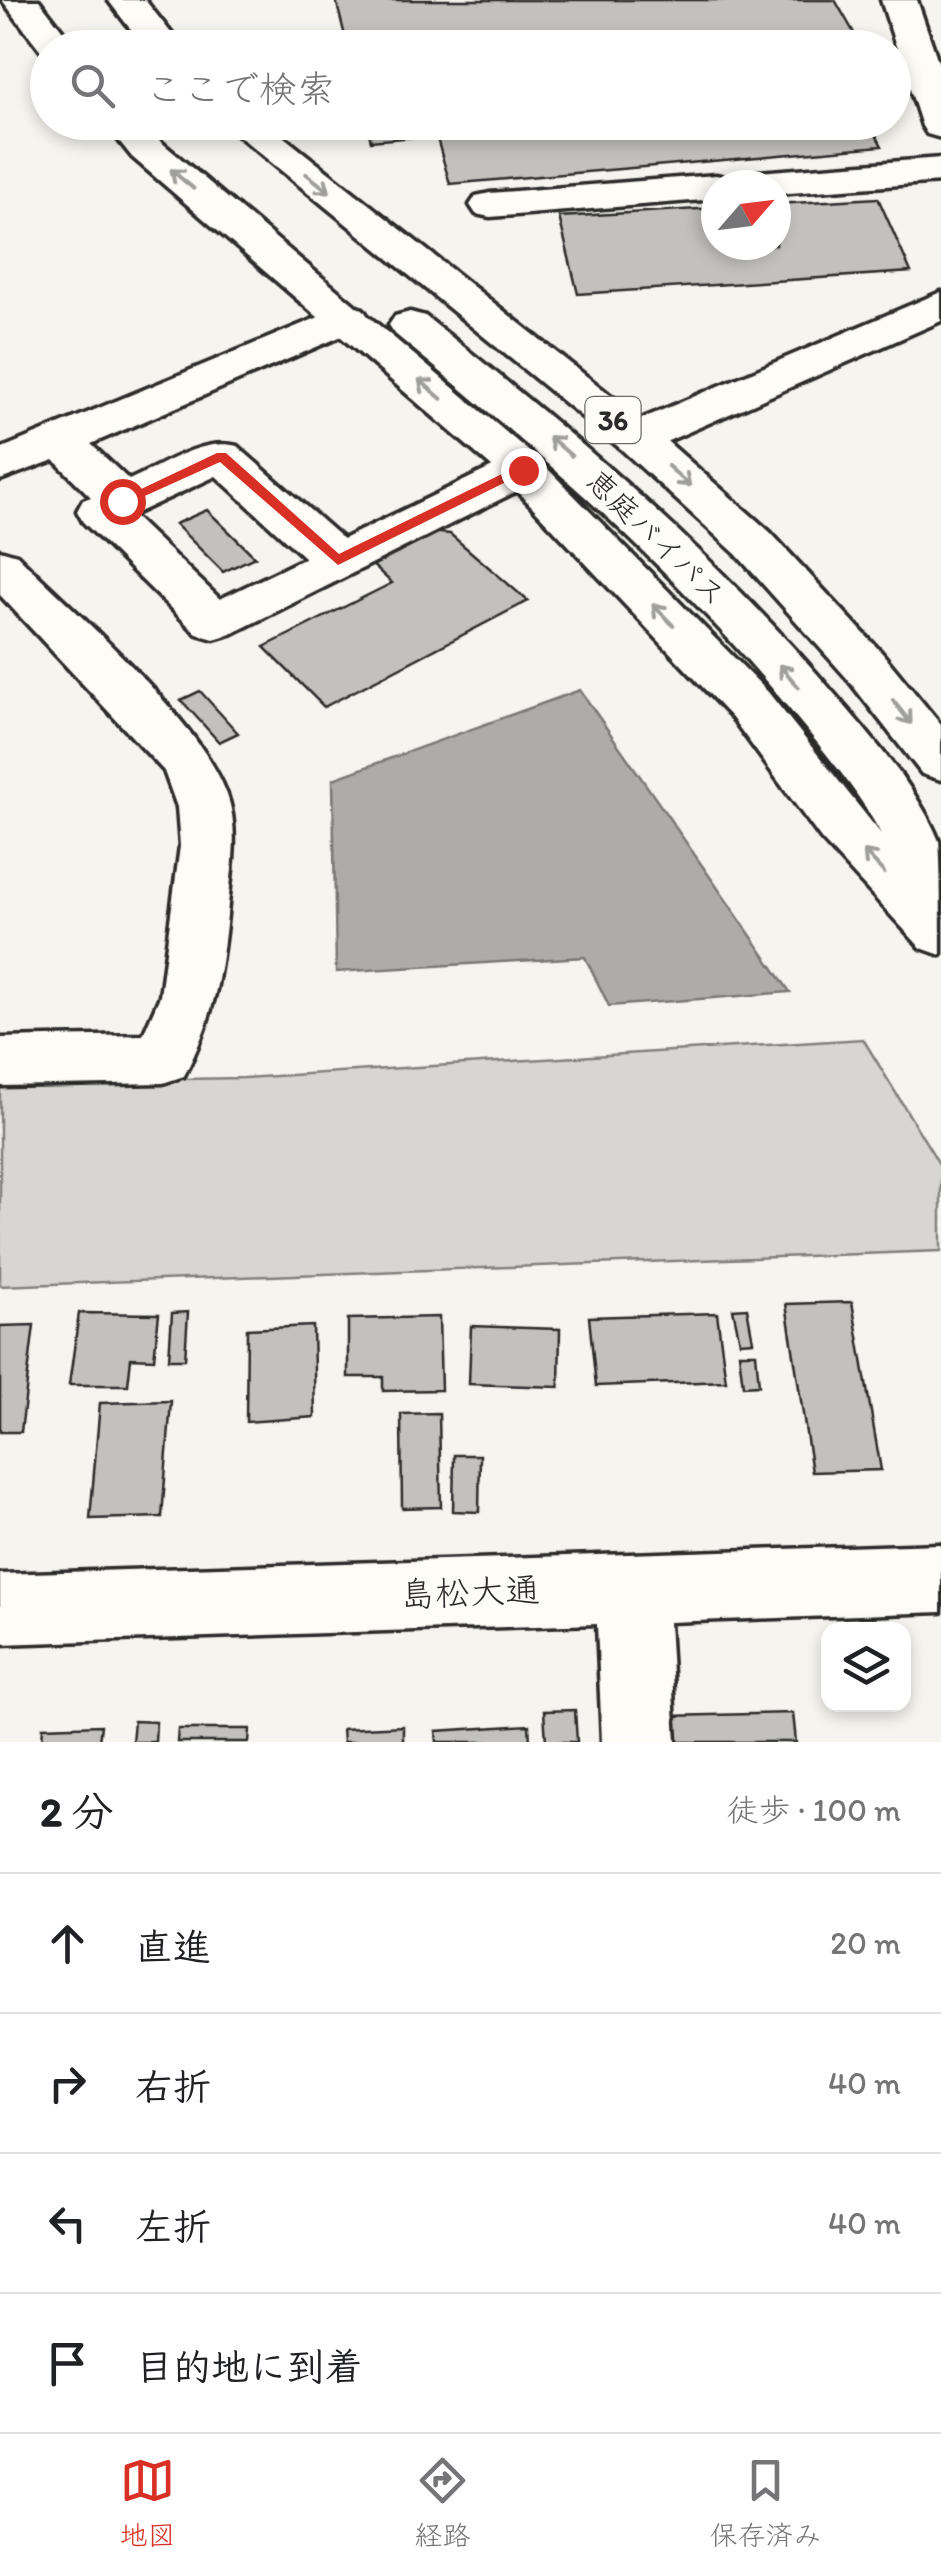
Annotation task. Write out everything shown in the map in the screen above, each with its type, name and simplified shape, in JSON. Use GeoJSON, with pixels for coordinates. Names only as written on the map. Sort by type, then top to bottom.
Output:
{"type":"FeatureCollection","features":[{"type":"Feature","properties":{"kind":"main road"},"geometry":{"type":"LineString","coordinates":[[20,0],[44,30]]}},
{"type":"Feature","properties":{"kind":"main road"},"geometry":{"type":"LineString","coordinates":[[60,0],[82,30]]}},
{"type":"Feature","properties":{"kind":"main road"},"geometry":{"type":"LineString","coordinates":[[126,0],[150,30]]}},
{"type":"Feature","properties":{"kind":"main road"},"geometry":{"type":"LineString","coordinates":[[899,0],[909,30]]}},
{"type":"Feature","properties":{"kind":"main road"},"geometry":{"type":"LineString","coordinates":[[911,36],[941,126]]}},
{"type":"Feature","properties":{"kind":"main road"},"geometry":{"type":"LineString","coordinates":[[139,140],[523,470],[750,705],[840,826],[941,933]]}},
{"type":"Feature","properties":{"kind":"main road","name":"恵庭バイパス"},"geometry":{"type":"LineString","coordinates":[[186,140],[542,431],[626,504],[697,575],[830,724],[890,803],[941,901]]}},
{"type":"Feature","properties":{"kind":"main road","name":"恵庭バイパス"},"geometry":{"type":"LineString","coordinates":[[264,140],[636,438],[754,542],[864,665],[941,762]]}},
{"type":"Feature","properties":{"kind":"main road"},"geometry":{"type":"LineString","coordinates":[[791,181],[941,170]]}},
{"type":"Feature","properties":{"kind":"main road"},"geometry":{"type":"LineString","coordinates":[[490,205],[701,188]]}},
{"type":"Feature","properties":{"kind":"main road"},"geometry":{"type":"LineString","coordinates":[[636,438],[941,304]]}},
{"type":"Feature","properties":{"kind":"main road"},"geometry":{"type":"LineString","coordinates":[[0,466],[348,318]]}},
{"type":"Feature","properties":{"kind":"main road"},"geometry":{"type":"LineString","coordinates":[[60,440],[122,501]]}},
{"type":"Feature","properties":{"kind":"main road"},"geometry":{"type":"LineString","coordinates":[[338,561],[222,456],[100,511],[214,622],[523,470]]}},
{"type":"Feature","properties":{"kind":"main road"},"geometry":{"type":"LineString","coordinates":[[0,566],[188,764],[204,807],[207,846],[189,996],[163,1060],[0,1062]]}},
{"type":"Feature","properties":{"kind":"main road","name":"島松大通"},"geometry":{"type":"LineString","coordinates":[[0,1609],[941,1578]]}},
{"type":"Feature","properties":{"kind":"main road"},"geometry":{"type":"LineString","coordinates":[[631,1586],[639,1742]]}},
{"type":"Feature","properties":{"kind":"shaded area"},"geometry":{"type":"Polygon","coordinates":[[[580,690],[790,992],[609,1006],[585,957],[336,972],[333,779],[580,690]]]}},
{"type":"Feature","properties":{"kind":"shaded area"},"geometry":{"type":"Polygon","coordinates":[[[863,1039],[941,1167],[941,1251],[0,1286],[0,1082],[244,1078],[863,1039]]]}},
{"type":"Feature","properties":{"kind":"building"},"geometry":{"type":"Polygon","coordinates":[[[336,0],[835,0],[852,30],[344,30],[336,0]]]}},
{"type":"Feature","properties":{"kind":"building"},"geometry":{"type":"Polygon","coordinates":[[[437,140],[879,140],[882,146],[450,184],[437,140]]]}},
{"type":"Feature","properties":{"kind":"building"},"geometry":{"type":"Polygon","coordinates":[[[878,198],[911,272],[578,294],[559,217],[701,209],[701,260],[791,260],[791,203],[878,198]]]}},
{"type":"Feature","properties":{"kind":"building"},"geometry":{"type":"Polygon","coordinates":[[[207,510],[255,557],[223,572],[175,524],[207,510]]]}},
{"type":"Feature","properties":{"kind":"building"},"geometry":{"type":"Polygon","coordinates":[[[430,532],[450,534],[528,601],[324,707],[264,647],[392,583],[369,562],[430,532]]]}},
{"type":"Feature","properties":{"kind":"building"},"geometry":{"type":"Polygon","coordinates":[[[200,691],[238,733],[219,742],[181,700],[200,691]]]}},
{"type":"Feature","properties":{"kind":"building"},"geometry":{"type":"Polygon","coordinates":[[[852,1302],[881,1470],[812,1472],[786,1304],[852,1302]]]}},
{"type":"Feature","properties":{"kind":"building"},"geometry":{"type":"Polygon","coordinates":[[[747,1308],[753,1341],[740,1342],[733,1309],[747,1308]]]}},
{"type":"Feature","properties":{"kind":"building"},"geometry":{"type":"Polygon","coordinates":[[[188,1312],[185,1359],[169,1359],[172,1313],[188,1312]]]}},
{"type":"Feature","properties":{"kind":"building"},"geometry":{"type":"Polygon","coordinates":[[[79,1313],[159,1314],[154,1359],[131,1358],[128,1385],[69,1385],[79,1313]]]}},
{"type":"Feature","properties":{"kind":"building"},"geometry":{"type":"Polygon","coordinates":[[[717,1313],[726,1381],[596,1386],[589,1317],[717,1313]]]}},
{"type":"Feature","properties":{"kind":"building"},"geometry":{"type":"Polygon","coordinates":[[[439,1317],[441,1390],[383,1391],[383,1377],[348,1377],[348,1319],[439,1317]]]}},
{"type":"Feature","properties":{"kind":"building"},"geometry":{"type":"Polygon","coordinates":[[[34,1325],[21,1432],[0,1432],[0,1326],[34,1325]]]}},
{"type":"Feature","properties":{"kind":"building"},"geometry":{"type":"Polygon","coordinates":[[[313,1326],[315,1417],[246,1422],[247,1329],[313,1326]]]}},
{"type":"Feature","properties":{"kind":"building"},"geometry":{"type":"Polygon","coordinates":[[[471,1326],[560,1329],[559,1387],[469,1384],[471,1326]]]}},
{"type":"Feature","properties":{"kind":"building"},"geometry":{"type":"Polygon","coordinates":[[[739,1353],[756,1353],[759,1385],[743,1386],[739,1353]]]}},
{"type":"Feature","properties":{"kind":"building"},"geometry":{"type":"Polygon","coordinates":[[[171,1401],[162,1517],[90,1519],[100,1403],[171,1401]]]}},
{"type":"Feature","properties":{"kind":"building"},"geometry":{"type":"Polygon","coordinates":[[[439,1413],[441,1507],[402,1508],[401,1414],[439,1413]]]}},
{"type":"Feature","properties":{"kind":"building"},"geometry":{"type":"Polygon","coordinates":[[[454,1455],[480,1455],[479,1512],[453,1511],[454,1455]]]}},
{"type":"Feature","properties":{"kind":"building"},"geometry":{"type":"Polygon","coordinates":[[[575,1710],[577,1742],[546,1742],[544,1711],[575,1710]]]}},
{"type":"Feature","properties":{"kind":"building"},"geometry":{"type":"Polygon","coordinates":[[[793,1713],[796,1742],[670,1742],[668,1716],[793,1713]]]}},
{"type":"Feature","properties":{"kind":"building"},"geometry":{"type":"Polygon","coordinates":[[[134,1721],[156,1722],[155,1742],[132,1742],[134,1721]]]}},
{"type":"Feature","properties":{"kind":"building"},"geometry":{"type":"Polygon","coordinates":[[[101,1725],[99,1742],[42,1742],[43,1727],[101,1725]]]}},
{"type":"Feature","properties":{"kind":"building"},"geometry":{"type":"Polygon","coordinates":[[[529,1725],[530,1742],[437,1742],[436,1731],[529,1725]]]}},
{"type":"Feature","properties":{"kind":"building"},"geometry":{"type":"Polygon","coordinates":[[[403,1726],[403,1742],[343,1742],[342,1729],[403,1726]]]}},
{"type":"Feature","properties":{"kind":"building"},"geometry":{"type":"Polygon","coordinates":[[[178,1729],[250,1729],[249,1742],[177,1742],[178,1729]]]}},
{"type":"Feature","properties":{"kind":"route"},"geometry":{"type":"LineString","coordinates":[[122,501],[222,456],[338,561],[523,470]]}}]}
